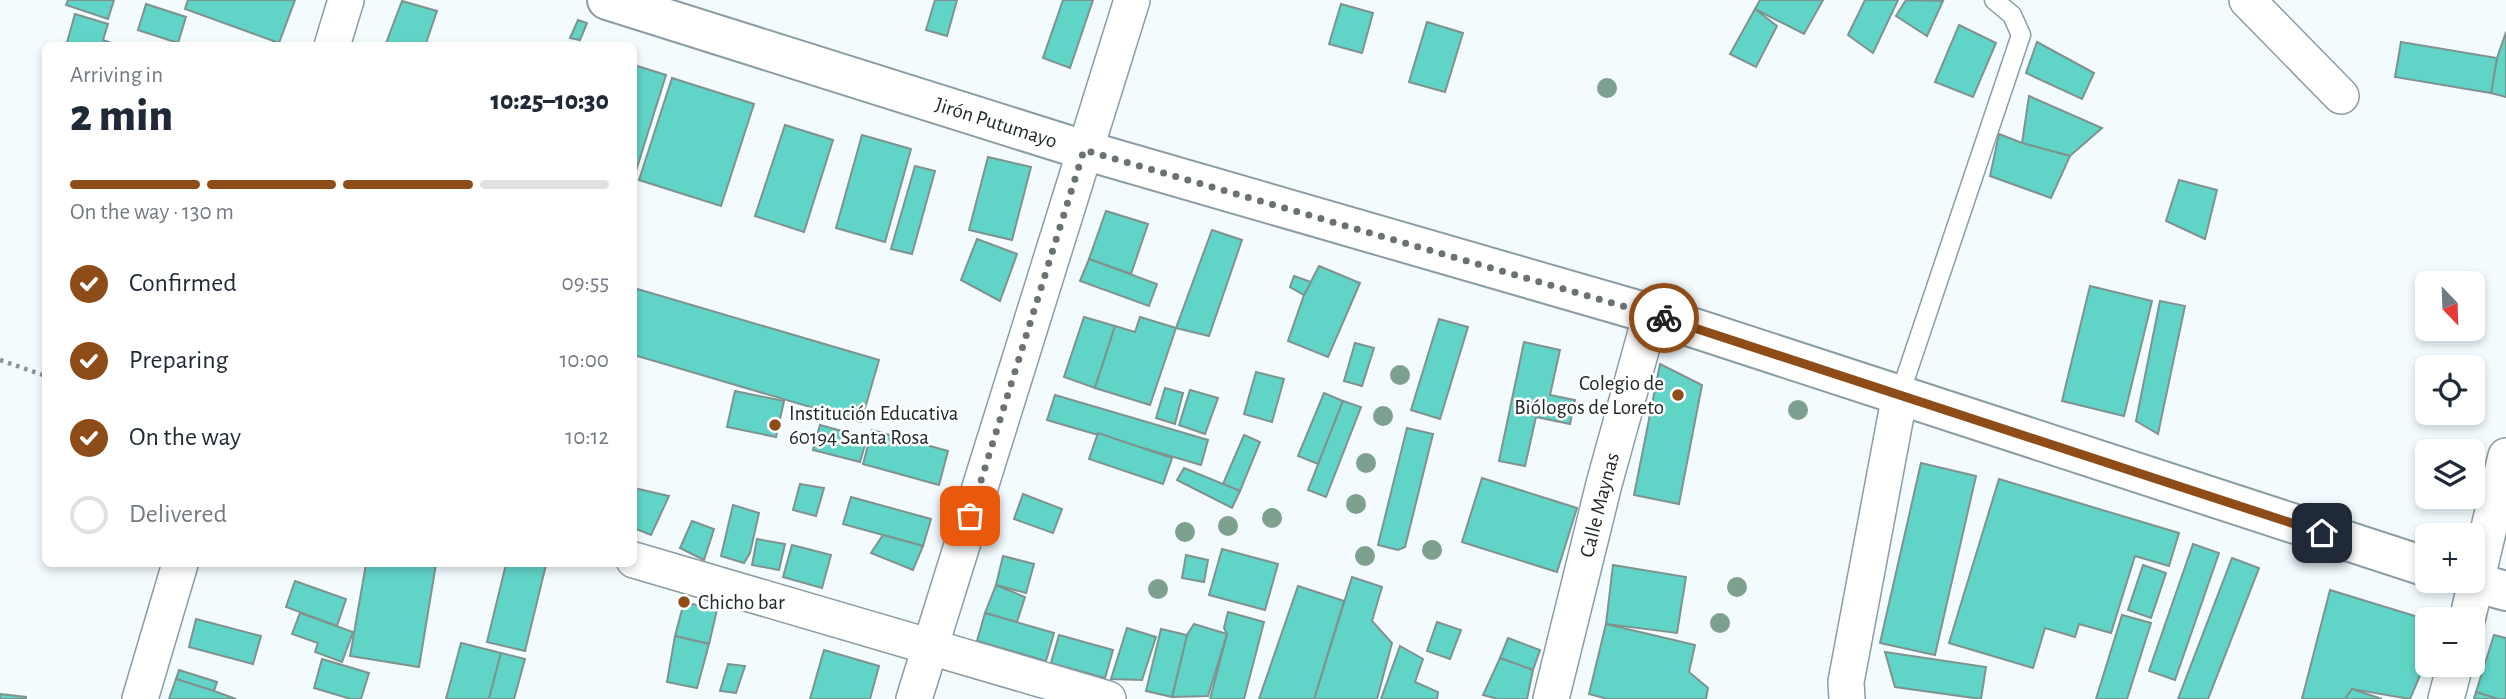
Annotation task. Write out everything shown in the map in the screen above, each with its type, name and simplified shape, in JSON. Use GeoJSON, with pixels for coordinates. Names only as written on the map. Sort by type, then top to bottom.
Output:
{"type":"FeatureCollection","features":[{"type":"Feature","properties":{"kind":"street"},"geometry":{"type":"LineString","coordinates":[[333,42],[345,0]]}},
{"type":"Feature","properties":{"kind":"street","name":"Jirón Putumayo"},"geometry":{"type":"LineString","coordinates":[[607,0],[1084,150],[1651,314],[2415,563]]}},
{"type":"Feature","properties":{"kind":"street"},"geometry":{"type":"LineString","coordinates":[[914,699],[1132,0]]}},
{"type":"Feature","properties":{"kind":"street"},"geometry":{"type":"LineString","coordinates":[[2247,0],[2342,96]]}},
{"type":"Feature","properties":{"kind":"street","name":"Calle Maynas"},"geometry":{"type":"LineString","coordinates":[[1551,699],[1604,484],[1651,314]]}},
{"type":"Feature","properties":{"kind":"street"},"geometry":{"type":"LineString","coordinates":[[1847,699],[1846,682],[1900,394]]}},
{"type":"Feature","properties":{"kind":"street"},"geometry":{"type":"LineString","coordinates":[[2485,579],[2506,456]]}},
{"type":"Feature","properties":{"kind":"street"},"geometry":{"type":"LineString","coordinates":[[637,561],[1108,699]]}},
{"type":"Feature","properties":{"kind":"street"},"geometry":{"type":"LineString","coordinates":[[140,699],[179,567]]}},
{"type":"Feature","properties":{"kind":"street"},"geometry":{"type":"LineString","coordinates":[[2446,699],[2452,677]]}},
{"type":"Feature","properties":{"kind":"lane"},"geometry":{"type":"LineString","coordinates":[[1900,394],[2021,35],[2012,15],[1994,0]]}},
{"type":"Feature","properties":{"kind":"path"},"geometry":{"type":"LineString","coordinates":[[0,360],[42,375]]}},
{"type":"Feature","properties":{"kind":"building"},"geometry":{"type":"Polygon","coordinates":[[[68,0],[114,0],[108,19],[66,5],[68,0]]]}},
{"type":"Feature","properties":{"kind":"building"},"geometry":{"type":"Polygon","coordinates":[[[188,0],[295,0],[279,42],[185,9],[188,0]]]}},
{"type":"Feature","properties":{"kind":"building"},"geometry":{"type":"Polygon","coordinates":[[[935,0],[957,0],[947,36],[926,30],[935,0]]]}},
{"type":"Feature","properties":{"kind":"building"},"geometry":{"type":"Polygon","coordinates":[[[1063,0],[1093,0],[1070,68],[1043,58],[1063,0]]]}},
{"type":"Feature","properties":{"kind":"building"},"geometry":{"type":"Polygon","coordinates":[[[1760,0],[1823,0],[1804,34],[1755,9],[1760,0]]]}},
{"type":"Feature","properties":{"kind":"building"},"geometry":{"type":"Polygon","coordinates":[[[1865,0],[1898,0],[1873,53],[1848,35],[1865,0]]]}},
{"type":"Feature","properties":{"kind":"building"},"geometry":{"type":"Polygon","coordinates":[[[1906,0],[1943,1],[1927,36],[1896,16],[1906,0]]]}},
{"type":"Feature","properties":{"kind":"building"},"geometry":{"type":"Polygon","coordinates":[[[402,1],[437,11],[426,42],[387,42],[402,1]]]}},
{"type":"Feature","properties":{"kind":"building"},"geometry":{"type":"Polygon","coordinates":[[[146,4],[186,17],[178,42],[138,30],[146,4]]]}},
{"type":"Feature","properties":{"kind":"building"},"geometry":{"type":"Polygon","coordinates":[[[1341,4],[1373,13],[1362,53],[1329,44],[1341,4]]]}},
{"type":"Feature","properties":{"kind":"building"},"geometry":{"type":"Polygon","coordinates":[[[1755,9],[1777,26],[1756,67],[1730,54],[1755,9]]]}},
{"type":"Feature","properties":{"kind":"building"},"geometry":{"type":"Polygon","coordinates":[[[75,14],[108,24],[103,40],[109,42],[67,42],[75,14]]]}},
{"type":"Feature","properties":{"kind":"building"},"geometry":{"type":"Polygon","coordinates":[[[578,20],[587,23],[580,40],[570,38],[578,20]]]}},
{"type":"Feature","properties":{"kind":"building"},"geometry":{"type":"Polygon","coordinates":[[[1427,22],[1463,33],[1445,92],[1409,82],[1427,22]]]}},
{"type":"Feature","properties":{"kind":"building"},"geometry":{"type":"Polygon","coordinates":[[[1959,25],[1996,43],[1973,97],[1935,82],[1959,25]]]}},
{"type":"Feature","properties":{"kind":"building"},"geometry":{"type":"Polygon","coordinates":[[[2506,32],[2506,97],[2491,93],[2497,58],[2506,32]]]}},
{"type":"Feature","properties":{"kind":"building"},"geometry":{"type":"Polygon","coordinates":[[[2037,42],[2094,73],[2082,99],[2026,73],[2037,42]]]}},
{"type":"Feature","properties":{"kind":"building"},"geometry":{"type":"Polygon","coordinates":[[[2401,42],[2497,58],[2491,93],[2395,77],[2401,42]]]}},
{"type":"Feature","properties":{"kind":"building"},"geometry":{"type":"Polygon","coordinates":[[[637,66],[666,75],[637,168],[637,66]]]}},
{"type":"Feature","properties":{"kind":"building"},"geometry":{"type":"Polygon","coordinates":[[[672,78],[754,104],[721,206],[639,180],[672,78]]]}},
{"type":"Feature","properties":{"kind":"building"},"geometry":{"type":"Polygon","coordinates":[[[2029,96],[2102,128],[2070,156],[2022,143],[2029,96]]]}},
{"type":"Feature","properties":{"kind":"building"},"geometry":{"type":"Polygon","coordinates":[[[785,125],[833,140],[804,232],[755,216],[785,125]]]}},
{"type":"Feature","properties":{"kind":"building"},"geometry":{"type":"Polygon","coordinates":[[[1999,134],[2070,156],[2051,198],[1990,176],[1999,134]]]}},
{"type":"Feature","properties":{"kind":"building"},"geometry":{"type":"Polygon","coordinates":[[[862,135],[911,149],[885,242],[836,228],[862,135]]]}},
{"type":"Feature","properties":{"kind":"building"},"geometry":{"type":"Polygon","coordinates":[[[988,157],[1031,167],[1012,240],[969,230],[988,157]]]}},
{"type":"Feature","properties":{"kind":"building"},"geometry":{"type":"Polygon","coordinates":[[[915,166],[935,171],[912,254],[891,249],[915,166]]]}},
{"type":"Feature","properties":{"kind":"building"},"geometry":{"type":"Polygon","coordinates":[[[2179,180],[2217,190],[2205,239],[2166,221],[2179,180]]]}},
{"type":"Feature","properties":{"kind":"building"},"geometry":{"type":"Polygon","coordinates":[[[1106,211],[1148,224],[1131,274],[1089,259],[1106,211]]]}},
{"type":"Feature","properties":{"kind":"building"},"geometry":{"type":"Polygon","coordinates":[[[1212,230],[1242,240],[1209,336],[1176,328],[1212,230]]]}},
{"type":"Feature","properties":{"kind":"building"},"geometry":{"type":"Polygon","coordinates":[[[977,239],[1017,254],[1000,301],[961,280],[977,239]]]}},
{"type":"Feature","properties":{"kind":"building"},"geometry":{"type":"Polygon","coordinates":[[[1089,259],[1157,284],[1149,306],[1080,281],[1089,259]]]}},
{"type":"Feature","properties":{"kind":"building"},"geometry":{"type":"Polygon","coordinates":[[[1319,266],[1360,283],[1328,357],[1288,341],[1304,295],[1319,266]]]}},
{"type":"Feature","properties":{"kind":"building"},"geometry":{"type":"Polygon","coordinates":[[[1294,276],[1311,282],[1304,295],[1290,287],[1294,276]]]}},
{"type":"Feature","properties":{"kind":"building"},"geometry":{"type":"Polygon","coordinates":[[[2090,286],[2152,301],[2124,416],[2062,401],[2090,286]]]}},
{"type":"Feature","properties":{"kind":"building"},"geometry":{"type":"Polygon","coordinates":[[[637,289],[879,360],[861,422],[637,356],[637,289]]]}},
{"type":"Feature","properties":{"kind":"building"},"geometry":{"type":"Polygon","coordinates":[[[2160,301],[2185,306],[2158,434],[2136,421],[2160,301]]]}},
{"type":"Feature","properties":{"kind":"building"},"geometry":{"type":"Polygon","coordinates":[[[1084,317],[1115,326],[1095,388],[1064,377],[1084,317]]]}},
{"type":"Feature","properties":{"kind":"building"},"geometry":{"type":"Polygon","coordinates":[[[1140,317],[1176,328],[1150,405],[1095,388],[1115,326],[1135,332],[1140,317]]]}},
{"type":"Feature","properties":{"kind":"building"},"geometry":{"type":"Polygon","coordinates":[[[1439,319],[1468,327],[1440,419],[1411,410],[1439,319]]]}},
{"type":"Feature","properties":{"kind":"building"},"geometry":{"type":"Polygon","coordinates":[[[1524,342],[1560,350],[1550,395],[1575,400],[1570,424],[1536,417],[1525,466],[1499,461],[1524,342]]]}},
{"type":"Feature","properties":{"kind":"building"},"geometry":{"type":"Polygon","coordinates":[[[1355,343],[1374,348],[1362,386],[1344,381],[1355,343]]]}},
{"type":"Feature","properties":{"kind":"building"},"geometry":{"type":"Polygon","coordinates":[[[1660,364],[1702,385],[1679,504],[1634,495],[1660,364]]]}},
{"type":"Feature","properties":{"kind":"building"},"geometry":{"type":"Polygon","coordinates":[[[1256,372],[1284,379],[1272,422],[1244,414],[1256,372]]]}},
{"type":"Feature","properties":{"kind":"building"},"geometry":{"type":"Polygon","coordinates":[[[1165,388],[1183,393],[1175,424],[1156,418],[1165,388]]]}},
{"type":"Feature","properties":{"kind":"building"},"geometry":{"type":"Polygon","coordinates":[[[1190,390],[1218,398],[1205,434],[1179,425],[1190,390]]]}},
{"type":"Feature","properties":{"kind":"building"},"geometry":{"type":"Polygon","coordinates":[[[735,391],[784,401],[776,437],[727,427],[735,391]]]}},
{"type":"Feature","properties":{"kind":"building"},"geometry":{"type":"Polygon","coordinates":[[[1324,393],[1343,401],[1318,464],[1298,456],[1324,393]]]}},
{"type":"Feature","properties":{"kind":"building"},"geometry":{"type":"Polygon","coordinates":[[[1055,395],[1208,440],[1201,465],[1047,420],[1055,395]]]}},
{"type":"Feature","properties":{"kind":"building"},"geometry":{"type":"Polygon","coordinates":[[[1343,401],[1361,407],[1326,497],[1308,490],[1343,401]]]}},
{"type":"Feature","properties":{"kind":"building"},"geometry":{"type":"Polygon","coordinates":[[[820,425],[867,438],[860,462],[813,450],[820,425]]]}},
{"type":"Feature","properties":{"kind":"building"},"geometry":{"type":"Polygon","coordinates":[[[1407,428],[1433,434],[1405,547],[1398,550],[1378,545],[1407,428]]]}},
{"type":"Feature","properties":{"kind":"building"},"geometry":{"type":"Polygon","coordinates":[[[872,430],[948,451],[939,485],[863,464],[872,430]]]}},
{"type":"Feature","properties":{"kind":"building"},"geometry":{"type":"Polygon","coordinates":[[[1098,433],[1172,458],[1163,484],[1089,459],[1098,433]]]}},
{"type":"Feature","properties":{"kind":"building"},"geometry":{"type":"Polygon","coordinates":[[[1244,435],[1260,442],[1240,491],[1223,484],[1244,435]]]}},
{"type":"Feature","properties":{"kind":"building"},"geometry":{"type":"Polygon","coordinates":[[[1921,463],[1976,476],[1935,655],[1880,643],[1921,463]]]}},
{"type":"Feature","properties":{"kind":"building"},"geometry":{"type":"Polygon","coordinates":[[[1184,468],[1240,491],[1232,508],[1177,480],[1184,468]]]}},
{"type":"Feature","properties":{"kind":"building"},"geometry":{"type":"Polygon","coordinates":[[[1482,478],[1577,508],[1557,572],[1462,542],[1482,478]]]}},
{"type":"Feature","properties":{"kind":"building"},"geometry":{"type":"Polygon","coordinates":[[[1999,479],[2179,533],[2169,566],[2135,556],[2111,633],[2079,624],[2075,637],[2045,628],[2033,668],[1949,643],[1999,479]]]}},
{"type":"Feature","properties":{"kind":"building"},"geometry":{"type":"Polygon","coordinates":[[[800,484],[824,488],[816,516],[793,510],[800,484]]]}},
{"type":"Feature","properties":{"kind":"building"},"geometry":{"type":"Polygon","coordinates":[[[637,489],[669,496],[651,535],[637,529],[637,489]]]}},
{"type":"Feature","properties":{"kind":"building"},"geometry":{"type":"Polygon","coordinates":[[[1023,494],[1062,509],[1053,533],[1014,519],[1023,494]]]}},
{"type":"Feature","properties":{"kind":"building"},"geometry":{"type":"Polygon","coordinates":[[[851,497],[931,519],[923,546],[843,524],[851,497]]]}},
{"type":"Feature","properties":{"kind":"building"},"geometry":{"type":"Polygon","coordinates":[[[733,505],[759,513],[750,553],[744,563],[721,556],[733,505]]]}},
{"type":"Feature","properties":{"kind":"building"},"geometry":{"type":"Polygon","coordinates":[[[692,521],[714,529],[704,560],[680,548],[692,521]]]}},
{"type":"Feature","properties":{"kind":"building"},"geometry":{"type":"Polygon","coordinates":[[[883,535],[923,546],[913,570],[871,553],[883,535]]]}},
{"type":"Feature","properties":{"kind":"building"},"geometry":{"type":"Polygon","coordinates":[[[757,539],[785,544],[779,570],[752,565],[757,539]]]}},
{"type":"Feature","properties":{"kind":"building"},"geometry":{"type":"Polygon","coordinates":[[[2193,544],[2219,553],[2175,680],[2149,671],[2193,544]]]}},
{"type":"Feature","properties":{"kind":"building"},"geometry":{"type":"Polygon","coordinates":[[[792,545],[831,555],[822,588],[783,577],[792,545]]]}},
{"type":"Feature","properties":{"kind":"building"},"geometry":{"type":"Polygon","coordinates":[[[1222,549],[1278,564],[1265,610],[1209,595],[1222,549]]]}},
{"type":"Feature","properties":{"kind":"building"},"geometry":{"type":"Polygon","coordinates":[[[1186,555],[1208,560],[1204,582],[1182,578],[1186,555]]]}},
{"type":"Feature","properties":{"kind":"building"},"geometry":{"type":"Polygon","coordinates":[[[1003,556],[1034,564],[1026,593],[996,585],[1003,556]]]}},
{"type":"Feature","properties":{"kind":"building"},"geometry":{"type":"Polygon","coordinates":[[[2232,558],[2259,568],[2208,699],[2178,699],[2232,558]]]}},
{"type":"Feature","properties":{"kind":"building"},"geometry":{"type":"Polygon","coordinates":[[[1613,565],[1686,577],[1677,633],[1606,624],[1613,565]]]}},
{"type":"Feature","properties":{"kind":"building"},"geometry":{"type":"Polygon","coordinates":[[[2143,565],[2166,573],[2151,618],[2128,610],[2143,565]]]}},
{"type":"Feature","properties":{"kind":"building"},"geometry":{"type":"Polygon","coordinates":[[[365,567],[436,567],[419,667],[350,656],[365,567]]]}},
{"type":"Feature","properties":{"kind":"building"},"geometry":{"type":"Polygon","coordinates":[[[505,567],[546,567],[525,651],[487,642],[505,567]]]}},
{"type":"Feature","properties":{"kind":"building"},"geometry":{"type":"Polygon","coordinates":[[[1352,577],[1382,587],[1372,621],[1392,643],[1377,699],[1314,699],[1352,577]]]}},
{"type":"Feature","properties":{"kind":"building"},"geometry":{"type":"Polygon","coordinates":[[[295,581],[346,599],[337,626],[286,607],[295,581]]]}},
{"type":"Feature","properties":{"kind":"building"},"geometry":{"type":"Polygon","coordinates":[[[996,585],[1025,597],[1017,622],[985,613],[996,585]]]}},
{"type":"Feature","properties":{"kind":"building"},"geometry":{"type":"Polygon","coordinates":[[[1298,586],[1344,601],[1314,699],[1259,699],[1298,586]]]}},
{"type":"Feature","properties":{"kind":"building"},"geometry":{"type":"Polygon","coordinates":[[[2330,590],[2415,616],[2415,677],[2419,677],[2410,699],[2352,689],[2345,699],[2302,699],[2330,590]]]}},
{"type":"Feature","properties":{"kind":"building"},"geometry":{"type":"Polygon","coordinates":[[[684,602],[717,610],[709,644],[675,636],[684,602]]]}},
{"type":"Feature","properties":{"kind":"building"},"geometry":{"type":"Polygon","coordinates":[[[1228,612],[1264,622],[1244,699],[1210,699],[1227,634],[1224,628],[1228,612]]]}},
{"type":"Feature","properties":{"kind":"building"},"geometry":{"type":"Polygon","coordinates":[[[300,613],[353,632],[342,662],[315,652],[318,643],[292,634],[300,613]]]}},
{"type":"Feature","properties":{"kind":"building"},"geometry":{"type":"Polygon","coordinates":[[[985,613],[1054,633],[1046,661],[977,641],[985,613]]]}},
{"type":"Feature","properties":{"kind":"building"},"geometry":{"type":"Polygon","coordinates":[[[2122,615],[2151,623],[2127,699],[2096,699],[2122,615]]]}},
{"type":"Feature","properties":{"kind":"building"},"geometry":{"type":"Polygon","coordinates":[[[196,619],[261,636],[253,664],[189,647],[196,619]]]}},
{"type":"Feature","properties":{"kind":"building"},"geometry":{"type":"Polygon","coordinates":[[[1437,622],[1461,630],[1450,659],[1427,651],[1437,622]]]}},
{"type":"Feature","properties":{"kind":"building"},"geometry":{"type":"Polygon","coordinates":[[[1194,624],[1227,634],[1208,696],[1172,697],[1187,635],[1194,624]]]}},
{"type":"Feature","properties":{"kind":"building"},"geometry":{"type":"Polygon","coordinates":[[[1606,624],[1695,645],[1689,672],[1708,688],[1706,699],[1608,699],[1589,694],[1606,624]]]}},
{"type":"Feature","properties":{"kind":"building"},"geometry":{"type":"Polygon","coordinates":[[[1127,628],[1156,637],[1142,680],[1111,679],[1127,628]]]}},
{"type":"Feature","properties":{"kind":"building"},"geometry":{"type":"Polygon","coordinates":[[[1161,629],[1187,635],[1172,697],[1146,691],[1161,629]]]}},
{"type":"Feature","properties":{"kind":"building"},"geometry":{"type":"Polygon","coordinates":[[[1059,635],[1113,650],[1105,678],[1051,663],[1059,635]]]}},
{"type":"Feature","properties":{"kind":"building"},"geometry":{"type":"Polygon","coordinates":[[[2494,635],[2506,638],[2506,699],[2476,692],[2481,677],[2485,677],[2485,664],[2494,635]]]}},
{"type":"Feature","properties":{"kind":"building"},"geometry":{"type":"Polygon","coordinates":[[[675,636],[709,644],[697,688],[667,682],[675,636]]]}},
{"type":"Feature","properties":{"kind":"building"},"geometry":{"type":"Polygon","coordinates":[[[1508,638],[1540,650],[1533,670],[1500,658],[1508,638]]]}},
{"type":"Feature","properties":{"kind":"building"},"geometry":{"type":"Polygon","coordinates":[[[461,643],[501,653],[489,699],[446,699],[461,643]]]}},
{"type":"Feature","properties":{"kind":"building"},"geometry":{"type":"Polygon","coordinates":[[[1400,646],[1423,659],[1415,682],[1438,692],[1437,699],[1381,699],[1400,646]]]}},
{"type":"Feature","properties":{"kind":"building"},"geometry":{"type":"Polygon","coordinates":[[[824,650],[879,666],[870,699],[810,699],[824,650]]]}},
{"type":"Feature","properties":{"kind":"building"},"geometry":{"type":"Polygon","coordinates":[[[1885,652],[1986,667],[1981,699],[1895,687],[1885,652]]]}},
{"type":"Feature","properties":{"kind":"building"},"geometry":{"type":"Polygon","coordinates":[[[501,653],[525,659],[514,699],[489,699],[501,653]]]}},
{"type":"Feature","properties":{"kind":"building"},"geometry":{"type":"Polygon","coordinates":[[[1500,658],[1533,670],[1527,699],[1498,699],[1483,695],[1500,658]]]}},
{"type":"Feature","properties":{"kind":"building"},"geometry":{"type":"Polygon","coordinates":[[[322,659],[369,673],[361,699],[351,699],[314,688],[322,659]]]}},
{"type":"Feature","properties":{"kind":"building"},"geometry":{"type":"Polygon","coordinates":[[[728,664],[745,666],[736,693],[720,691],[728,664]]]}},
{"type":"Feature","properties":{"kind":"building"},"geometry":{"type":"Polygon","coordinates":[[[179,670],[217,682],[214,691],[176,679],[179,670]]]}},
{"type":"Feature","properties":{"kind":"building"},"geometry":{"type":"Polygon","coordinates":[[[176,679],[214,691],[236,699],[169,699],[176,679]]]}},
{"type":"Feature","properties":{"kind":"building"},"geometry":{"type":"Polygon","coordinates":[[[2352,689],[2382,699],[2345,699],[2352,689]]]}},
{"type":"Feature","properties":{"kind":"building"},"geometry":{"type":"Polygon","coordinates":[[[2476,692],[2498,699],[2474,699],[2476,692]]]}},
{"type":"Feature","properties":{"kind":"building"},"geometry":{"type":"Polygon","coordinates":[[[0,694],[26,697],[26,699],[0,699],[0,694]]]}},
{"type":"Feature","properties":{"kind":"way so far"},"geometry":{"type":"LineString","coordinates":[[970,516],[1084,150],[1664,318]]}},
{"type":"Feature","properties":{"kind":"place","name":"Colegio de Biólogos de Loreto"},"geometry":{"type":"Point","coordinates":[1678,395]}},
{"type":"Feature","properties":{"kind":"place","name":"Institución Educativa 60194 Santa Rosa"},"geometry":{"type":"Point","coordinates":[775,425]}},
{"type":"Feature","properties":{"kind":"place","name":"Chicho bar"},"geometry":{"type":"Point","coordinates":[684,602]}},
{"type":"Feature","properties":{"kind":"route"},"geometry":{"type":"LineString","coordinates":[[1664,318],[2322,533]]}}]}
